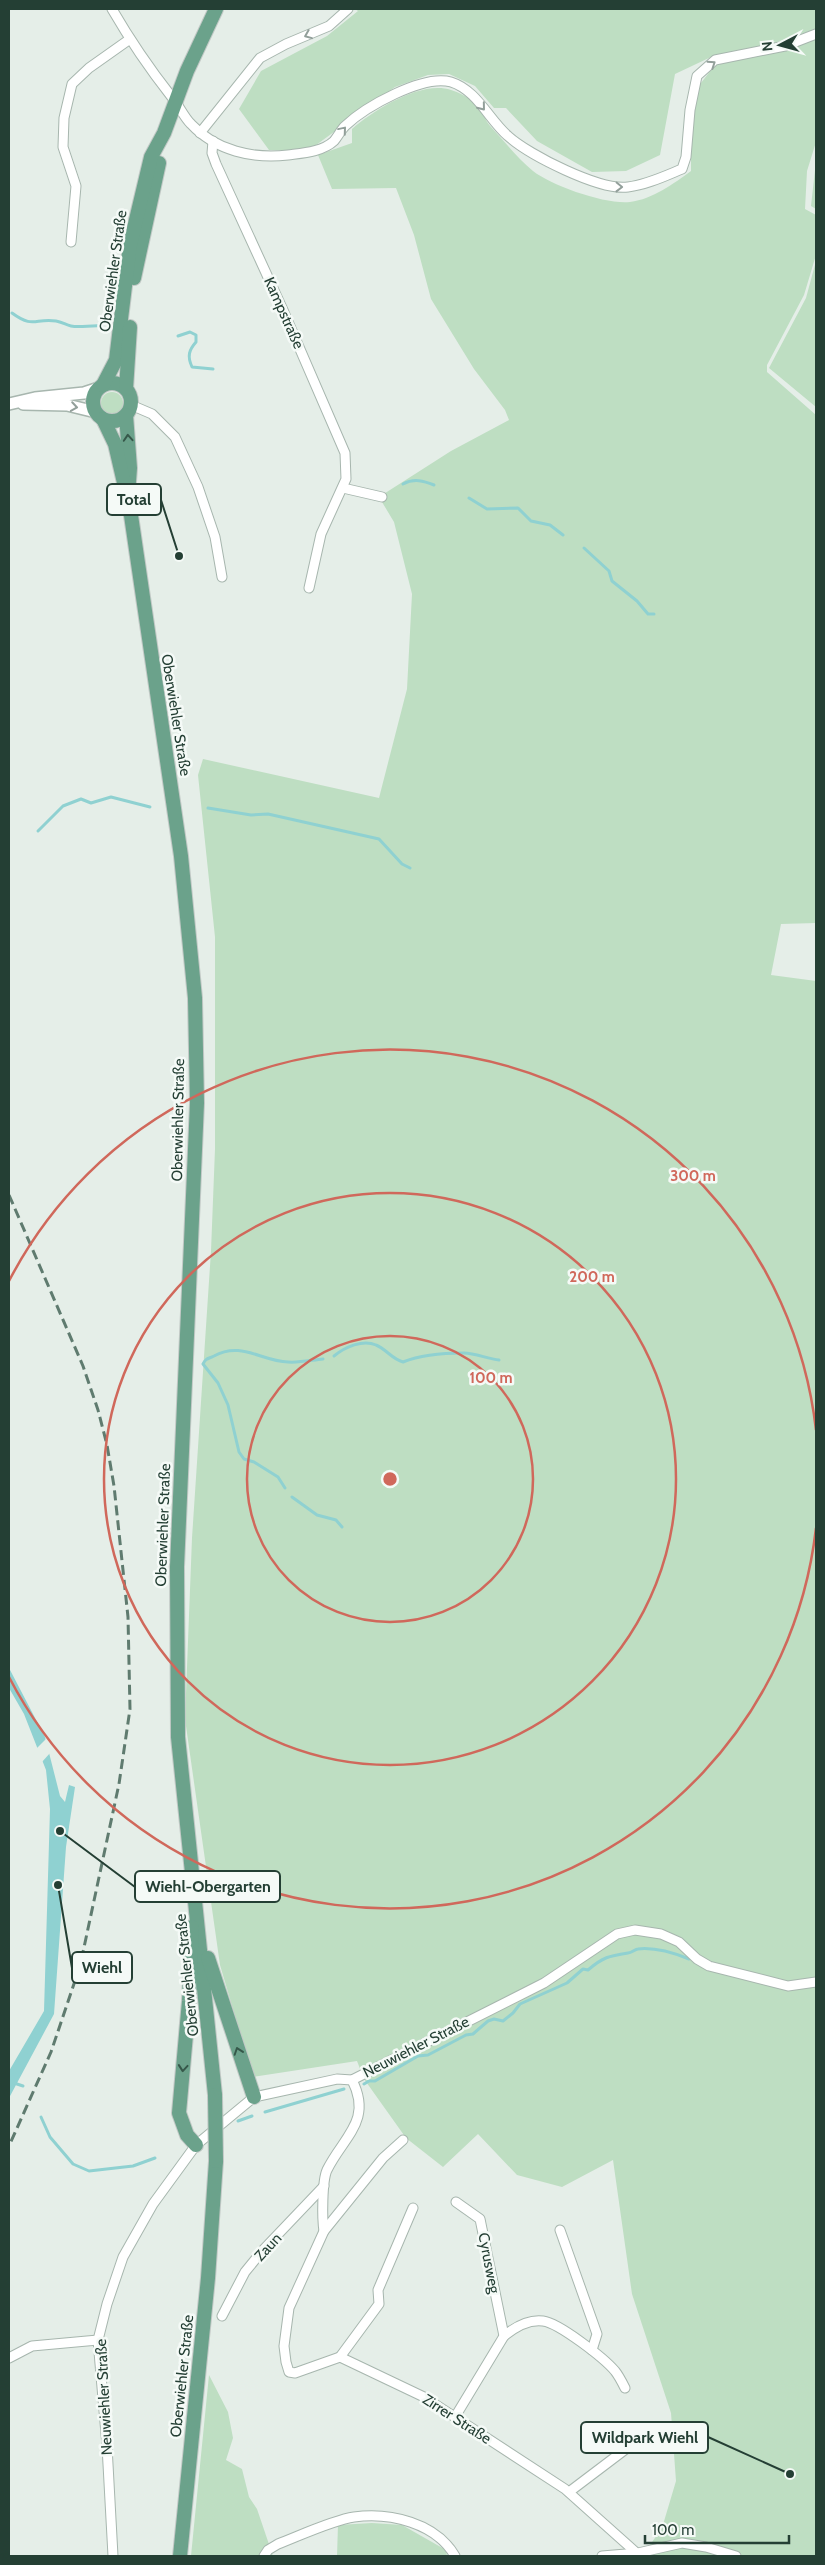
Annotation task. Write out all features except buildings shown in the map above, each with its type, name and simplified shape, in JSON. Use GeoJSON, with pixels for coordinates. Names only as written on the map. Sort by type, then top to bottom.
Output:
{"type":"FeatureCollection","features":[{"type":"Feature","properties":{"kind":"main road","name":"Oberwiehler Straße"},"geometry":{"type":"LineString","coordinates":[[101,387],[116,360],[129,253],[145,180],[152,157],[216,9]]}},
{"type":"Feature","properties":{"kind":"main road","name":"Oberwiehler Straße"},"geometry":{"type":"LineString","coordinates":[[126,389],[135,272],[162,155],[164,133]]}},
{"type":"Feature","properties":{"kind":"main road"},"geometry":{"type":"LineString","coordinates":[[115,383],[126,389],[129,410],[115,421],[100,416],[93,402],[101,387],[115,383]]}},
{"type":"Feature","properties":{"kind":"main road","name":"Oberwiehler Straße"},"geometry":{"type":"LineString","coordinates":[[128,495],[130,468],[129,410]]}},
{"type":"Feature","properties":{"kind":"main road","name":"Oberwiehler Straße"},"geometry":{"type":"LineString","coordinates":[[100,416],[115,444],[128,495],[181,856],[195,998],[197,1102],[177,1567],[178,1737],[201,1941],[215,2095],[216,2161],[208,2278],[180,2556]]}},
{"type":"Feature","properties":{"kind":"main road"},"geometry":{"type":"LineString","coordinates":[[191,1862],[192,1951],[180,2113],[186,2135],[196,2145]]}},
{"type":"Feature","properties":{"kind":"main road"},"geometry":{"type":"LineString","coordinates":[[201,1941],[254,2097]]}},
{"type":"Feature","properties":{"kind":"street"},"geometry":{"type":"LineString","coordinates":[[112,9],[145,64],[176,101],[189,122],[200,133],[213,141],[248,156],[311,153],[333,141],[344,127],[360,113],[401,91],[434,82],[451,82],[465,90],[482,105],[508,136],[536,155],[592,181],[610,187],[628,187],[682,169],[686,157],[690,110],[697,76],[715,60],[785,46],[816,34]]}},
{"type":"Feature","properties":{"kind":"street"},"geometry":{"type":"LineString","coordinates":[[200,133],[260,58],[286,44],[329,26],[348,9]]}},
{"type":"Feature","properties":{"kind":"street"},"geometry":{"type":"LineString","coordinates":[[71,242],[76,186],[64,148],[64,118],[72,84],[89,68],[130,40]]}},
{"type":"Feature","properties":{"kind":"street","name":"Kampstraße"},"geometry":{"type":"LineString","coordinates":[[213,141],[212,152],[216,164],[283,310],[345,453],[347,472],[343,488],[321,534],[309,588]]}},
{"type":"Feature","properties":{"kind":"street"},"geometry":{"type":"LineString","coordinates":[[13,404],[101,387]]}},
{"type":"Feature","properties":{"kind":"street"},"geometry":{"type":"LineString","coordinates":[[13,404],[35,406],[67,405],[100,416]]}},
{"type":"Feature","properties":{"kind":"street"},"geometry":{"type":"LineString","coordinates":[[129,410],[152,414],[175,437],[198,486],[215,537],[222,577]]}},
{"type":"Feature","properties":{"kind":"street"},"geometry":{"type":"LineString","coordinates":[[343,488],[382,497]]}},
{"type":"Feature","properties":{"kind":"street","name":"Neuwiehler Straße"},"geometry":{"type":"LineString","coordinates":[[112,2556],[107,2446],[98,2340],[107,2304],[123,2257],[153,2204],[196,2145],[254,2097],[337,2079],[352,2080],[544,1983],[617,1934],[635,1930],[661,1934],[679,1942],[697,1959],[718,1968],[788,1986],[816,1982]]}},
{"type":"Feature","properties":{"kind":"street","name":"Zaun"},"geometry":{"type":"LineString","coordinates":[[324,2232],[321,2213],[325,2197],[324,2186],[327,2171],[357,2123],[359,2101],[352,2080]]}},
{"type":"Feature","properties":{"kind":"street","name":"Zaun"},"geometry":{"type":"LineString","coordinates":[[340,2357],[295,2373],[290,2372],[286,2362],[285,2327],[288,2308],[324,2232],[383,2158],[403,2140]]}},
{"type":"Feature","properties":{"kind":"street","name":"Zaun"},"geometry":{"type":"LineString","coordinates":[[222,2316],[246,2272],[263,2250],[324,2186]]}},
{"type":"Feature","properties":{"kind":"street","name":"Cyrusweg"},"geometry":{"type":"LineString","coordinates":[[456,2202],[480,2220],[504,2336]]}},
{"type":"Feature","properties":{"kind":"street"},"geometry":{"type":"LineString","coordinates":[[340,2357],[379,2304],[378,2290],[413,2208]]}},
{"type":"Feature","properties":{"kind":"street"},"geometry":{"type":"LineString","coordinates":[[560,2230],[597,2334],[592,2350]]}},
{"type":"Feature","properties":{"kind":"street"},"geometry":{"type":"LineString","coordinates":[[455,2417],[504,2336],[520,2325],[542,2321],[550,2323],[592,2350],[617,2372],[625,2388]]}},
{"type":"Feature","properties":{"kind":"street"},"geometry":{"type":"LineString","coordinates":[[9,2358],[32,2346],[98,2340]]}},
{"type":"Feature","properties":{"kind":"street","name":"Zirrer Straße"},"geometry":{"type":"LineString","coordinates":[[340,2357],[424,2397],[569,2492],[639,2554]]}},
{"type":"Feature","properties":{"kind":"street"},"geometry":{"type":"LineString","coordinates":[[569,2492],[643,2436]]}},
{"type":"Feature","properties":{"kind":"street"},"geometry":{"type":"LineString","coordinates":[[264,2556],[268,2550],[278,2544],[354,2517],[408,2520],[441,2539],[455,2556]]}},
{"type":"Feature","properties":{"kind":"street"},"geometry":{"type":"LineString","coordinates":[[602,2556],[639,2554],[682,2543],[706,2547],[736,2556]]}},
{"type":"Feature","properties":{"kind":"green space"},"geometry":{"type":"Polygon","coordinates":[[[355,9],[816,9],[816,29],[762,47],[711,57],[675,74],[660,155],[626,171],[592,172],[537,141],[506,108],[494,108],[475,86],[449,74],[428,75],[395,87],[308,151],[269,150],[239,109],[261,71],[327,36],[358,11],[355,9]]]}},
{"type":"Feature","properties":{"kind":"green space"},"geometry":{"type":"Polygon","coordinates":[[[816,38],[816,142],[807,171],[805,209],[816,215],[816,255],[804,295],[767,365],[767,372],[816,415],[816,923],[781,924],[771,975],[816,981],[816,2556],[647,2556],[645,2552],[662,2528],[676,2481],[671,2413],[632,2294],[613,2160],[562,2187],[517,2175],[478,2134],[443,2167],[406,2138],[364,2079],[357,2061],[253,2077],[220,1965],[185,1719],[192,1538],[211,1251],[215,1149],[215,937],[198,775],[203,759],[379,798],[407,689],[412,594],[394,522],[379,497],[451,451],[509,420],[505,410],[474,369],[431,299],[414,235],[396,188],[332,189],[318,155],[352,143],[352,129],[385,106],[412,93],[439,88],[457,92],[475,103],[489,125],[527,166],[542,177],[566,188],[608,201],[630,202],[647,198],[691,171],[691,119],[697,88],[715,65],[778,52],[816,38]]]}},
{"type":"Feature","properties":{"kind":"green space"},"geometry":{"type":"Polygon","coordinates":[[[816,161],[816,209],[811,206],[816,161]]]}},
{"type":"Feature","properties":{"kind":"green space"},"geometry":{"type":"Polygon","coordinates":[[[816,261],[816,407],[769,368],[806,298],[816,261]]]}},
{"type":"Feature","properties":{"kind":"green space"},"geometry":{"type":"Polygon","coordinates":[[[112,392],[120,395],[123,403],[120,411],[112,414],[104,411],[101,403],[104,395],[112,392]]]}},
{"type":"Feature","properties":{"kind":"green space"},"geometry":{"type":"Polygon","coordinates":[[[209,2375],[228,2412],[233,2438],[226,2460],[242,2469],[249,2497],[257,2509],[273,2556],[191,2556],[209,2375]]]}},
{"type":"Feature","properties":{"kind":"green space"},"geometry":{"type":"Polygon","coordinates":[[[372,2523],[402,2525],[446,2550],[447,2556],[337,2556],[338,2525],[372,2523]]]}},
{"type":"Feature","properties":{"kind":"water"},"geometry":{"type":"Polygon","coordinates":[[[9,1668],[45,1737],[60,1796],[65,1802],[69,1785],[75,1787],[66,1847],[54,2014],[9,2098],[9,2071],[44,2011],[50,1809],[46,1770],[24,1714],[9,1688],[9,1668]]]}},
{"type":"Feature","properties":{"kind":"pier"},"geometry":{"type":"Polygon","coordinates":[[[47,1738],[51,1752],[41,1763],[35,1750],[47,1738]]]}},
{"type":"Feature","properties":{"kind":"waterway"},"geometry":{"type":"LineString","coordinates":[[12,313],[30,322],[49,320],[74,327],[102,326]]}},
{"type":"Feature","properties":{"kind":"waterway"},"geometry":{"type":"LineString","coordinates":[[178,336],[190,332],[196,335],[196,342],[189,353],[192,367],[213,369]]}},
{"type":"Feature","properties":{"kind":"waterway"},"geometry":{"type":"LineString","coordinates":[[403,484],[423,481],[434,485]]}},
{"type":"Feature","properties":{"kind":"waterway"},"geometry":{"type":"LineString","coordinates":[[469,498],[487,509],[518,508],[531,521],[550,525],[563,535]]}},
{"type":"Feature","properties":{"kind":"waterway"},"geometry":{"type":"LineString","coordinates":[[584,548],[609,571],[612,581],[637,601],[648,614],[654,614]]}},
{"type":"Feature","properties":{"kind":"waterway"},"geometry":{"type":"LineString","coordinates":[[38,831],[63,806],[81,799],[91,803],[111,797],[150,807]]}},
{"type":"Feature","properties":{"kind":"waterway"},"geometry":{"type":"LineString","coordinates":[[208,808],[251,815],[268,814],[379,839],[402,864],[410,868]]}},
{"type":"Feature","properties":{"kind":"waterway"},"geometry":{"type":"LineString","coordinates":[[334,1356],[360,1343],[371,1343],[403,1362],[426,1356],[456,1353],[473,1354],[499,1360]]}},
{"type":"Feature","properties":{"kind":"waterway"},"geometry":{"type":"LineString","coordinates":[[285,1488],[278,1477],[254,1462],[244,1459],[239,1452],[228,1405],[218,1383],[203,1364],[209,1358],[233,1350],[278,1361],[301,1362],[323,1359]]}},
{"type":"Feature","properties":{"kind":"waterway"},"geometry":{"type":"LineString","coordinates":[[292,1497],[317,1515],[336,1520],[342,1527]]}},
{"type":"Feature","properties":{"kind":"waterway"},"geometry":{"type":"LineString","coordinates":[[364,2084],[369,2081],[375,2081],[418,2056],[428,2055],[466,2035],[473,2034],[488,2021],[494,2019],[503,2021],[520,2004],[567,1983],[583,1969],[588,1970],[606,1958],[629,1953],[637,1949],[651,1949],[689,1959]]}},
{"type":"Feature","properties":{"kind":"waterway"},"geometry":{"type":"LineString","coordinates":[[14,2083],[23,2086]]}},
{"type":"Feature","properties":{"kind":"waterway"},"geometry":{"type":"LineString","coordinates":[[265,2112],[344,2089]]}},
{"type":"Feature","properties":{"kind":"waterway"},"geometry":{"type":"LineString","coordinates":[[238,2121],[252,2116]]}},
{"type":"Feature","properties":{"kind":"waterway"},"geometry":{"type":"LineString","coordinates":[[41,2117],[50,2137],[73,2164],[89,2171],[133,2166],[155,2158]]}},
{"type":"Feature","properties":{"kind":"railway"},"geometry":{"type":"LineString","coordinates":[[9,1195],[83,1366],[98,1410],[107,1445],[114,1486],[128,1617],[130,1709],[119,1784],[80,1966],[51,2052],[9,2146]]}},
{"type":"Feature","properties":{"kind":"place","name":"Total"},"geometry":{"type":"Point","coordinates":[179,556]}},
{"type":"Feature","properties":{"kind":"place","name":"Wiehl-Obergarten"},"geometry":{"type":"Point","coordinates":[60,1831]}},
{"type":"Feature","properties":{"kind":"place","name":"Wiehl"},"geometry":{"type":"Point","coordinates":[58,1885]}},
{"type":"Feature","properties":{"kind":"place","name":"Wildpark Wiehl"},"geometry":{"type":"Point","coordinates":[790,2474]}}]}
